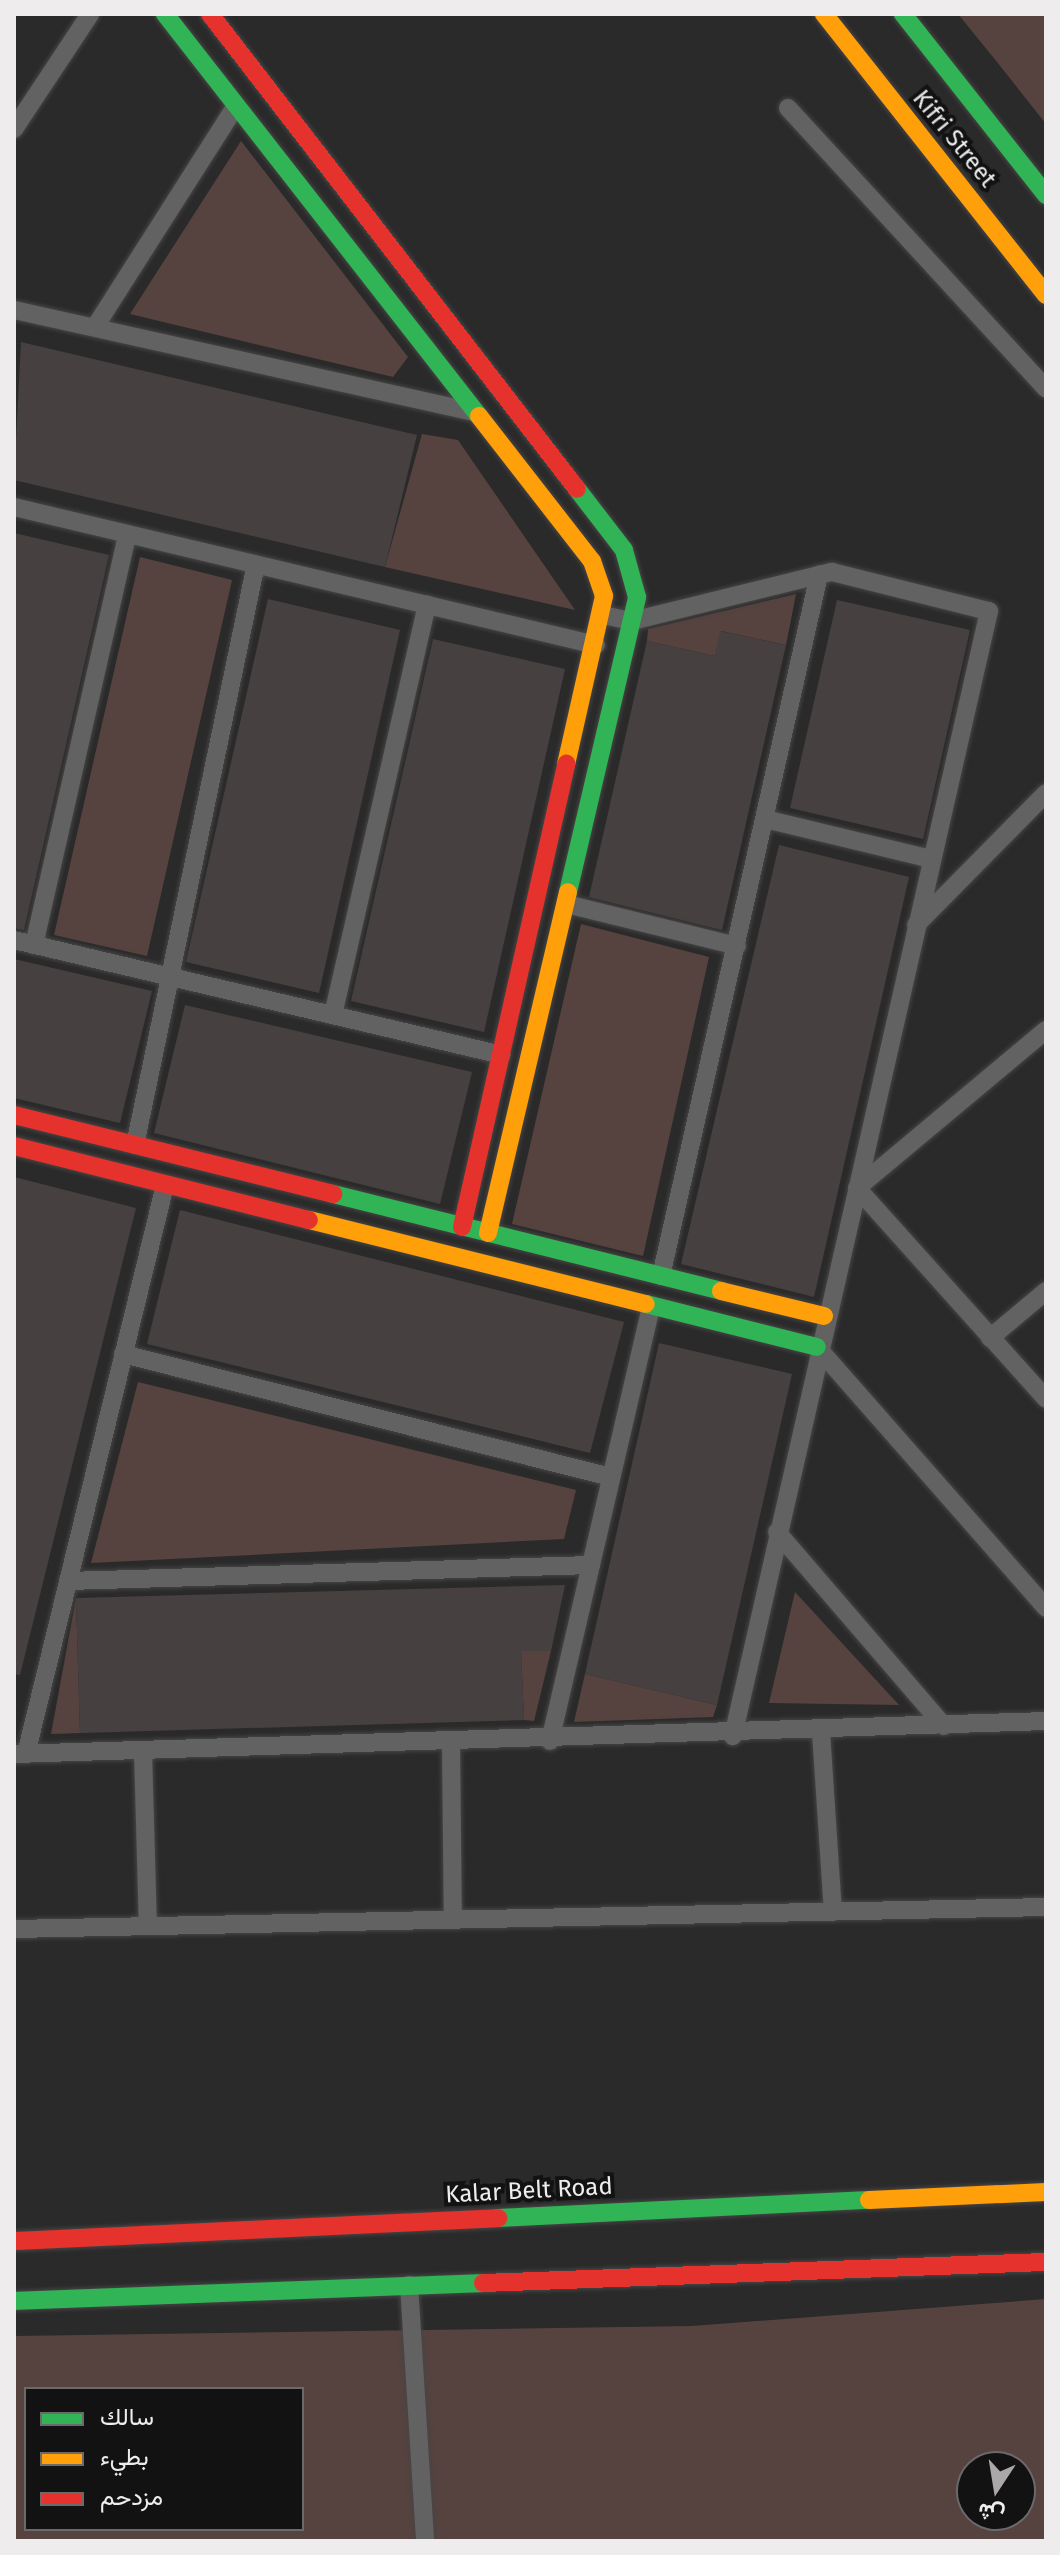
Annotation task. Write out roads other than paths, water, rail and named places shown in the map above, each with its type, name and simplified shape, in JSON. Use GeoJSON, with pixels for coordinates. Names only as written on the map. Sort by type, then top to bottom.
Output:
{"type":"FeatureCollection","features":[{"type":"Feature","properties":{"kind":"main road"},"geometry":{"type":"LineString","coordinates":[[165,14],[592,561],[603,615],[462,1227]]}},
{"type":"Feature","properties":{"kind":"main road"},"geometry":{"type":"LineString","coordinates":[[210,14],[624,550],[637,597],[488,1233]]}},
{"type":"Feature","properties":{"kind":"main road","name":"Kifri Street"},"geometry":{"type":"LineString","coordinates":[[824,14],[1046,295]]}},
{"type":"Feature","properties":{"kind":"main road","name":"Kifri Street"},"geometry":{"type":"LineString","coordinates":[[903,14],[1046,195]]}},
{"type":"Feature","properties":{"kind":"main road"},"geometry":{"type":"LineString","coordinates":[[565,782],[593,789]]}},
{"type":"Feature","properties":{"kind":"main road"},"geometry":{"type":"LineString","coordinates":[[14,1115],[824,1316]]}},
{"type":"Feature","properties":{"kind":"main road"},"geometry":{"type":"LineString","coordinates":[[14,1146],[817,1347]]}},
{"type":"Feature","properties":{"kind":"main road","name":"Kalar Belt Road"},"geometry":{"type":"LineString","coordinates":[[14,2241],[1046,2192]]}},
{"type":"Feature","properties":{"kind":"main road"},"geometry":{"type":"LineString","coordinates":[[14,2301],[1046,2262]]}},
{"type":"Feature","properties":{"kind":"street"},"geometry":{"type":"LineString","coordinates":[[14,129],[90,14]]}},
{"type":"Feature","properties":{"kind":"street"},"geometry":{"type":"LineString","coordinates":[[95,327],[235,107]]}},
{"type":"Feature","properties":{"kind":"street"},"geometry":{"type":"LineString","coordinates":[[788,108],[1046,389]]}},
{"type":"Feature","properties":{"kind":"street"},"geometry":{"type":"LineString","coordinates":[[14,310],[473,412]]}},
{"type":"Feature","properties":{"kind":"street"},"geometry":{"type":"LineString","coordinates":[[14,507],[596,645]]}},
{"type":"Feature","properties":{"kind":"street"},"geometry":{"type":"LineString","coordinates":[[34,945],[127,534]]}},
{"type":"Feature","properties":{"kind":"street"},"geometry":{"type":"LineString","coordinates":[[135,1145],[171,994],[166,976],[256,564]]}},
{"type":"Feature","properties":{"kind":"street"},"geometry":{"type":"LineString","coordinates":[[661,1276],[819,575]]}},
{"type":"Feature","properties":{"kind":"street"},"geometry":{"type":"LineString","coordinates":[[603,615],[632,621],[819,575],[989,611],[857,1188],[824,1316],[733,1736]]}},
{"type":"Feature","properties":{"kind":"street"},"geometry":{"type":"LineString","coordinates":[[333,1015],[427,605]]}},
{"type":"Feature","properties":{"kind":"street"},"geometry":{"type":"LineString","coordinates":[[916,925],[1046,793]]}},
{"type":"Feature","properties":{"kind":"street"},"geometry":{"type":"LineString","coordinates":[[765,819],[931,859]]}},
{"type":"Feature","properties":{"kind":"street"},"geometry":{"type":"LineString","coordinates":[[566,904],[737,946]]}},
{"type":"Feature","properties":{"kind":"street"},"geometry":{"type":"LineString","coordinates":[[14,940],[502,1055]]}},
{"type":"Feature","properties":{"kind":"street"},"geometry":{"type":"LineString","coordinates":[[857,1188],[1046,1030]]}},
{"type":"Feature","properties":{"kind":"street"},"geometry":{"type":"LineString","coordinates":[[165,1185],[68,1581],[20,1754],[733,1736],[1046,1721]]}},
{"type":"Feature","properties":{"kind":"street"},"geometry":{"type":"LineString","coordinates":[[857,1188],[1046,1399]]}},
{"type":"Feature","properties":{"kind":"street"},"geometry":{"type":"LineString","coordinates":[[990,1338],[1046,1291]]}},
{"type":"Feature","properties":{"kind":"street"},"geometry":{"type":"LineString","coordinates":[[550,1741],[651,1306]]}},
{"type":"Feature","properties":{"kind":"street"},"geometry":{"type":"LineString","coordinates":[[817,1347],[1046,1608]]}},
{"type":"Feature","properties":{"kind":"street"},"geometry":{"type":"LineString","coordinates":[[123,1354],[611,1477]]}},
{"type":"Feature","properties":{"kind":"street"},"geometry":{"type":"LineString","coordinates":[[777,1532],[944,1726]]}},
{"type":"Feature","properties":{"kind":"street"},"geometry":{"type":"LineString","coordinates":[[68,1581],[591,1565]]}},
{"type":"Feature","properties":{"kind":"street"},"geometry":{"type":"LineString","coordinates":[[821,1732],[833,1912]]}},
{"type":"Feature","properties":{"kind":"street"},"geometry":{"type":"LineString","coordinates":[[451,1743],[453,1920]]}},
{"type":"Feature","properties":{"kind":"street"},"geometry":{"type":"LineString","coordinates":[[143,1751],[148,1926]]}},
{"type":"Feature","properties":{"kind":"street"},"geometry":{"type":"LineString","coordinates":[[14,1929],[1046,1907]]}},
{"type":"Feature","properties":{"kind":"street"},"geometry":{"type":"LineString","coordinates":[[409,2285],[425,2541]]}}]}
